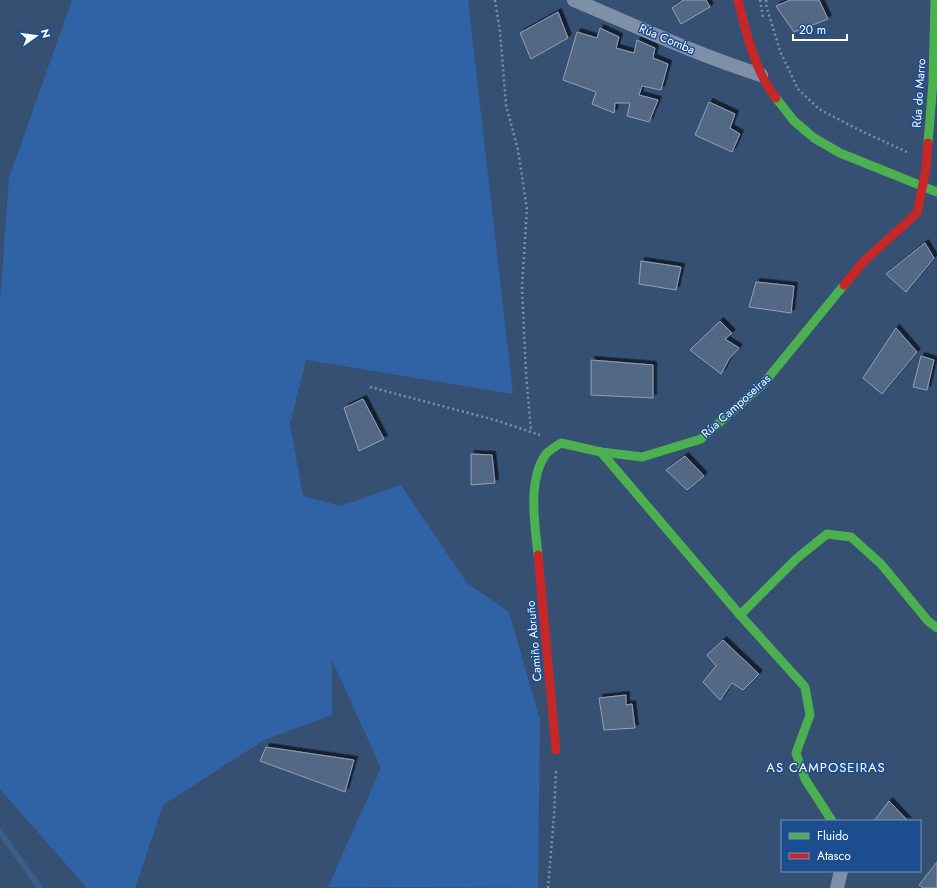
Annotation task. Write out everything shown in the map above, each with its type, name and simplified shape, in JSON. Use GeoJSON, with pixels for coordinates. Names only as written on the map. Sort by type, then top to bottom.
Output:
{"type":"FeatureCollection","features":[{"type":"Feature","properties":{"kind":"street","name":"Rúa Comba"},"geometry":{"type":"LineString","coordinates":[[574,0],[679,44],[761,75]]}},
{"type":"Feature","properties":{"kind":"street"},"geometry":{"type":"LineString","coordinates":[[738,0],[745,30],[761,75],[773,95],[794,121],[814,138],[840,153],[937,192]]}},
{"type":"Feature","properties":{"kind":"street","name":"Rúa do Marro"},"geometry":{"type":"LineString","coordinates":[[923,187],[933,82],[935,0]]}},
{"type":"Feature","properties":{"kind":"street","name":"Rúa Camposeiras"},"geometry":{"type":"LineString","coordinates":[[601,452],[642,457],[701,439],[764,383],[864,261],[917,213],[923,187]]}},
{"type":"Feature","properties":{"kind":"street"},"geometry":{"type":"LineString","coordinates":[[561,443],[601,452],[740,615],[806,687],[810,715],[796,753],[805,779],[831,820]]}},
{"type":"Feature","properties":{"kind":"street","name":"Camiño Abruño"},"geometry":{"type":"LineString","coordinates":[[556,750],[536,535],[534,492],[538,468],[547,453],[561,443]]}},
{"type":"Feature","properties":{"kind":"street"},"geometry":{"type":"LineString","coordinates":[[740,615],[796,559],[827,534],[851,536],[881,564],[928,621],[937,628]]}},
{"type":"Feature","properties":{"kind":"street"},"geometry":{"type":"LineString","coordinates":[[836,888],[841,872]]}},
{"type":"Feature","properties":{"kind":"path"},"geometry":{"type":"LineString","coordinates":[[495,0],[500,31],[506,105],[518,150],[527,208],[522,286],[526,373],[531,432]]}},
{"type":"Feature","properties":{"kind":"path"},"geometry":{"type":"LineString","coordinates":[[760,0],[764,23]]}},
{"type":"Feature","properties":{"kind":"path"},"geometry":{"type":"LineString","coordinates":[[766,0],[766,5],[780,51],[798,88],[808,99],[819,109],[926,161]]}},
{"type":"Feature","properties":{"kind":"path"},"geometry":{"type":"LineString","coordinates":[[370,387],[495,420],[561,443]]}},
{"type":"Feature","properties":{"kind":"path"},"geometry":{"type":"LineString","coordinates":[[548,888],[554,816],[556,750]]}},
{"type":"Feature","properties":{"kind":"shaded area"},"geometry":{"type":"Polygon","coordinates":[[[72,0],[468,0],[513,394],[306,360],[290,424],[303,496],[341,506],[401,485],[467,583],[509,612],[540,720],[538,888],[328,887],[381,768],[332,660],[332,715],[264,740],[163,805],[135,888],[87,888],[0,789],[0,302],[9,178],[72,0]]]}},
{"type":"Feature","properties":{"kind":"building"},"geometry":{"type":"Polygon","coordinates":[[[683,0],[706,0],[710,7],[681,24],[672,8],[683,0]]]}},
{"type":"Feature","properties":{"kind":"building"},"geometry":{"type":"Polygon","coordinates":[[[790,0],[819,0],[828,19],[794,32],[776,6],[790,0]]]}},
{"type":"Feature","properties":{"kind":"building"},"geometry":{"type":"Polygon","coordinates":[[[558,12],[568,38],[531,59],[520,33],[558,12]]]}},
{"type":"Feature","properties":{"kind":"building"},"geometry":{"type":"Polygon","coordinates":[[[600,28],[619,37],[616,48],[634,53],[637,40],[655,48],[653,58],[668,64],[661,90],[642,86],[639,95],[658,100],[649,122],[627,116],[630,103],[615,103],[614,113],[592,104],[596,92],[563,80],[577,32],[597,38],[600,28]]]}},
{"type":"Feature","properties":{"kind":"building"},"geometry":{"type":"Polygon","coordinates":[[[709,102],[735,114],[730,128],[740,134],[732,152],[695,135],[709,102]]]}},
{"type":"Feature","properties":{"kind":"building"},"geometry":{"type":"Polygon","coordinates":[[[925,243],[934,258],[906,292],[886,274],[925,243]]]}},
{"type":"Feature","properties":{"kind":"building"},"geometry":{"type":"Polygon","coordinates":[[[641,261],[681,267],[676,290],[639,284],[641,261]]]}},
{"type":"Feature","properties":{"kind":"building"},"geometry":{"type":"Polygon","coordinates":[[[756,282],[794,286],[791,313],[749,307],[756,282]]]}},
{"type":"Feature","properties":{"kind":"building"},"geometry":{"type":"Polygon","coordinates":[[[720,321],[732,333],[725,339],[739,348],[729,359],[721,374],[690,350],[720,321]]]}},
{"type":"Feature","properties":{"kind":"building"},"geometry":{"type":"Polygon","coordinates":[[[896,328],[917,352],[882,394],[863,378],[896,328]]]}},
{"type":"Feature","properties":{"kind":"building"},"geometry":{"type":"Polygon","coordinates":[[[921,356],[934,360],[927,390],[913,387],[921,356]]]}},
{"type":"Feature","properties":{"kind":"building"},"geometry":{"type":"Polygon","coordinates":[[[591,360],[653,365],[653,398],[591,395],[591,360]]]}},
{"type":"Feature","properties":{"kind":"building"},"geometry":{"type":"Polygon","coordinates":[[[363,399],[384,439],[359,451],[344,408],[363,399]]]}},
{"type":"Feature","properties":{"kind":"building"},"geometry":{"type":"Polygon","coordinates":[[[471,454],[492,455],[495,483],[471,485],[471,454]]]}},
{"type":"Feature","properties":{"kind":"building"},"geometry":{"type":"Polygon","coordinates":[[[685,456],[704,476],[687,490],[666,470],[685,456]]]}},
{"type":"Feature","properties":{"kind":"building"},"geometry":{"type":"Polygon","coordinates":[[[723,640],[759,674],[743,690],[732,683],[720,700],[703,682],[716,666],[707,655],[723,640]]]}},
{"type":"Feature","properties":{"kind":"building"},"geometry":{"type":"Polygon","coordinates":[[[626,695],[626,705],[632,704],[635,728],[604,730],[599,698],[626,695]]]}},
{"type":"Feature","properties":{"kind":"building"},"geometry":{"type":"Polygon","coordinates":[[[266,747],[354,760],[345,792],[260,761],[266,747]]]}},
{"type":"Feature","properties":{"kind":"building"},"geometry":{"type":"Polygon","coordinates":[[[889,801],[907,820],[875,820],[889,801]]]}},
{"type":"Feature","properties":{"kind":"building"},"geometry":{"type":"Polygon","coordinates":[[[937,862],[937,888],[923,888],[919,885],[937,862]]]}},
{"type":"Feature","properties":{"kind":"waterway"},"geometry":{"type":"LineString","coordinates":[[0,832],[40,888]]}},
{"type":"Feature","properties":{"kind":"traffic: fast"},"geometry":{"type":"LineString","coordinates":[[928,143],[933,82],[935,0]]}},
{"type":"Feature","properties":{"kind":"traffic: fast"},"geometry":{"type":"LineString","coordinates":[[776,98],[794,121],[814,138],[840,153],[937,192]]}},
{"type":"Feature","properties":{"kind":"traffic: fast"},"geometry":{"type":"LineString","coordinates":[[538,555],[534,517],[534,489],[540,465],[546,454],[561,443],[601,452],[642,457],[701,439],[764,383],[844,285]]}},
{"type":"Feature","properties":{"kind":"traffic: fast"},"geometry":{"type":"LineString","coordinates":[[601,452],[740,615],[805,687],[810,715],[796,753],[805,779],[831,820]]}},
{"type":"Feature","properties":{"kind":"traffic: fast"},"geometry":{"type":"LineString","coordinates":[[740,615],[796,559],[827,534],[851,537],[881,564],[928,621],[937,628]]}},
{"type":"Feature","properties":{"kind":"traffic: jam"},"geometry":{"type":"LineString","coordinates":[[738,0],[748,38],[757,64],[762,76],[776,98]]}},
{"type":"Feature","properties":{"kind":"traffic: jam"},"geometry":{"type":"LineString","coordinates":[[844,285],[864,261],[917,213],[926,169],[928,143]]}},
{"type":"Feature","properties":{"kind":"traffic: jam"},"geometry":{"type":"LineString","coordinates":[[538,555],[556,750]]}},
{"type":"Feature","properties":{"kind":"district","name":"AS CAMPOSEIRAS"},"geometry":{"type":"Point","coordinates":[826,767]}}]}
